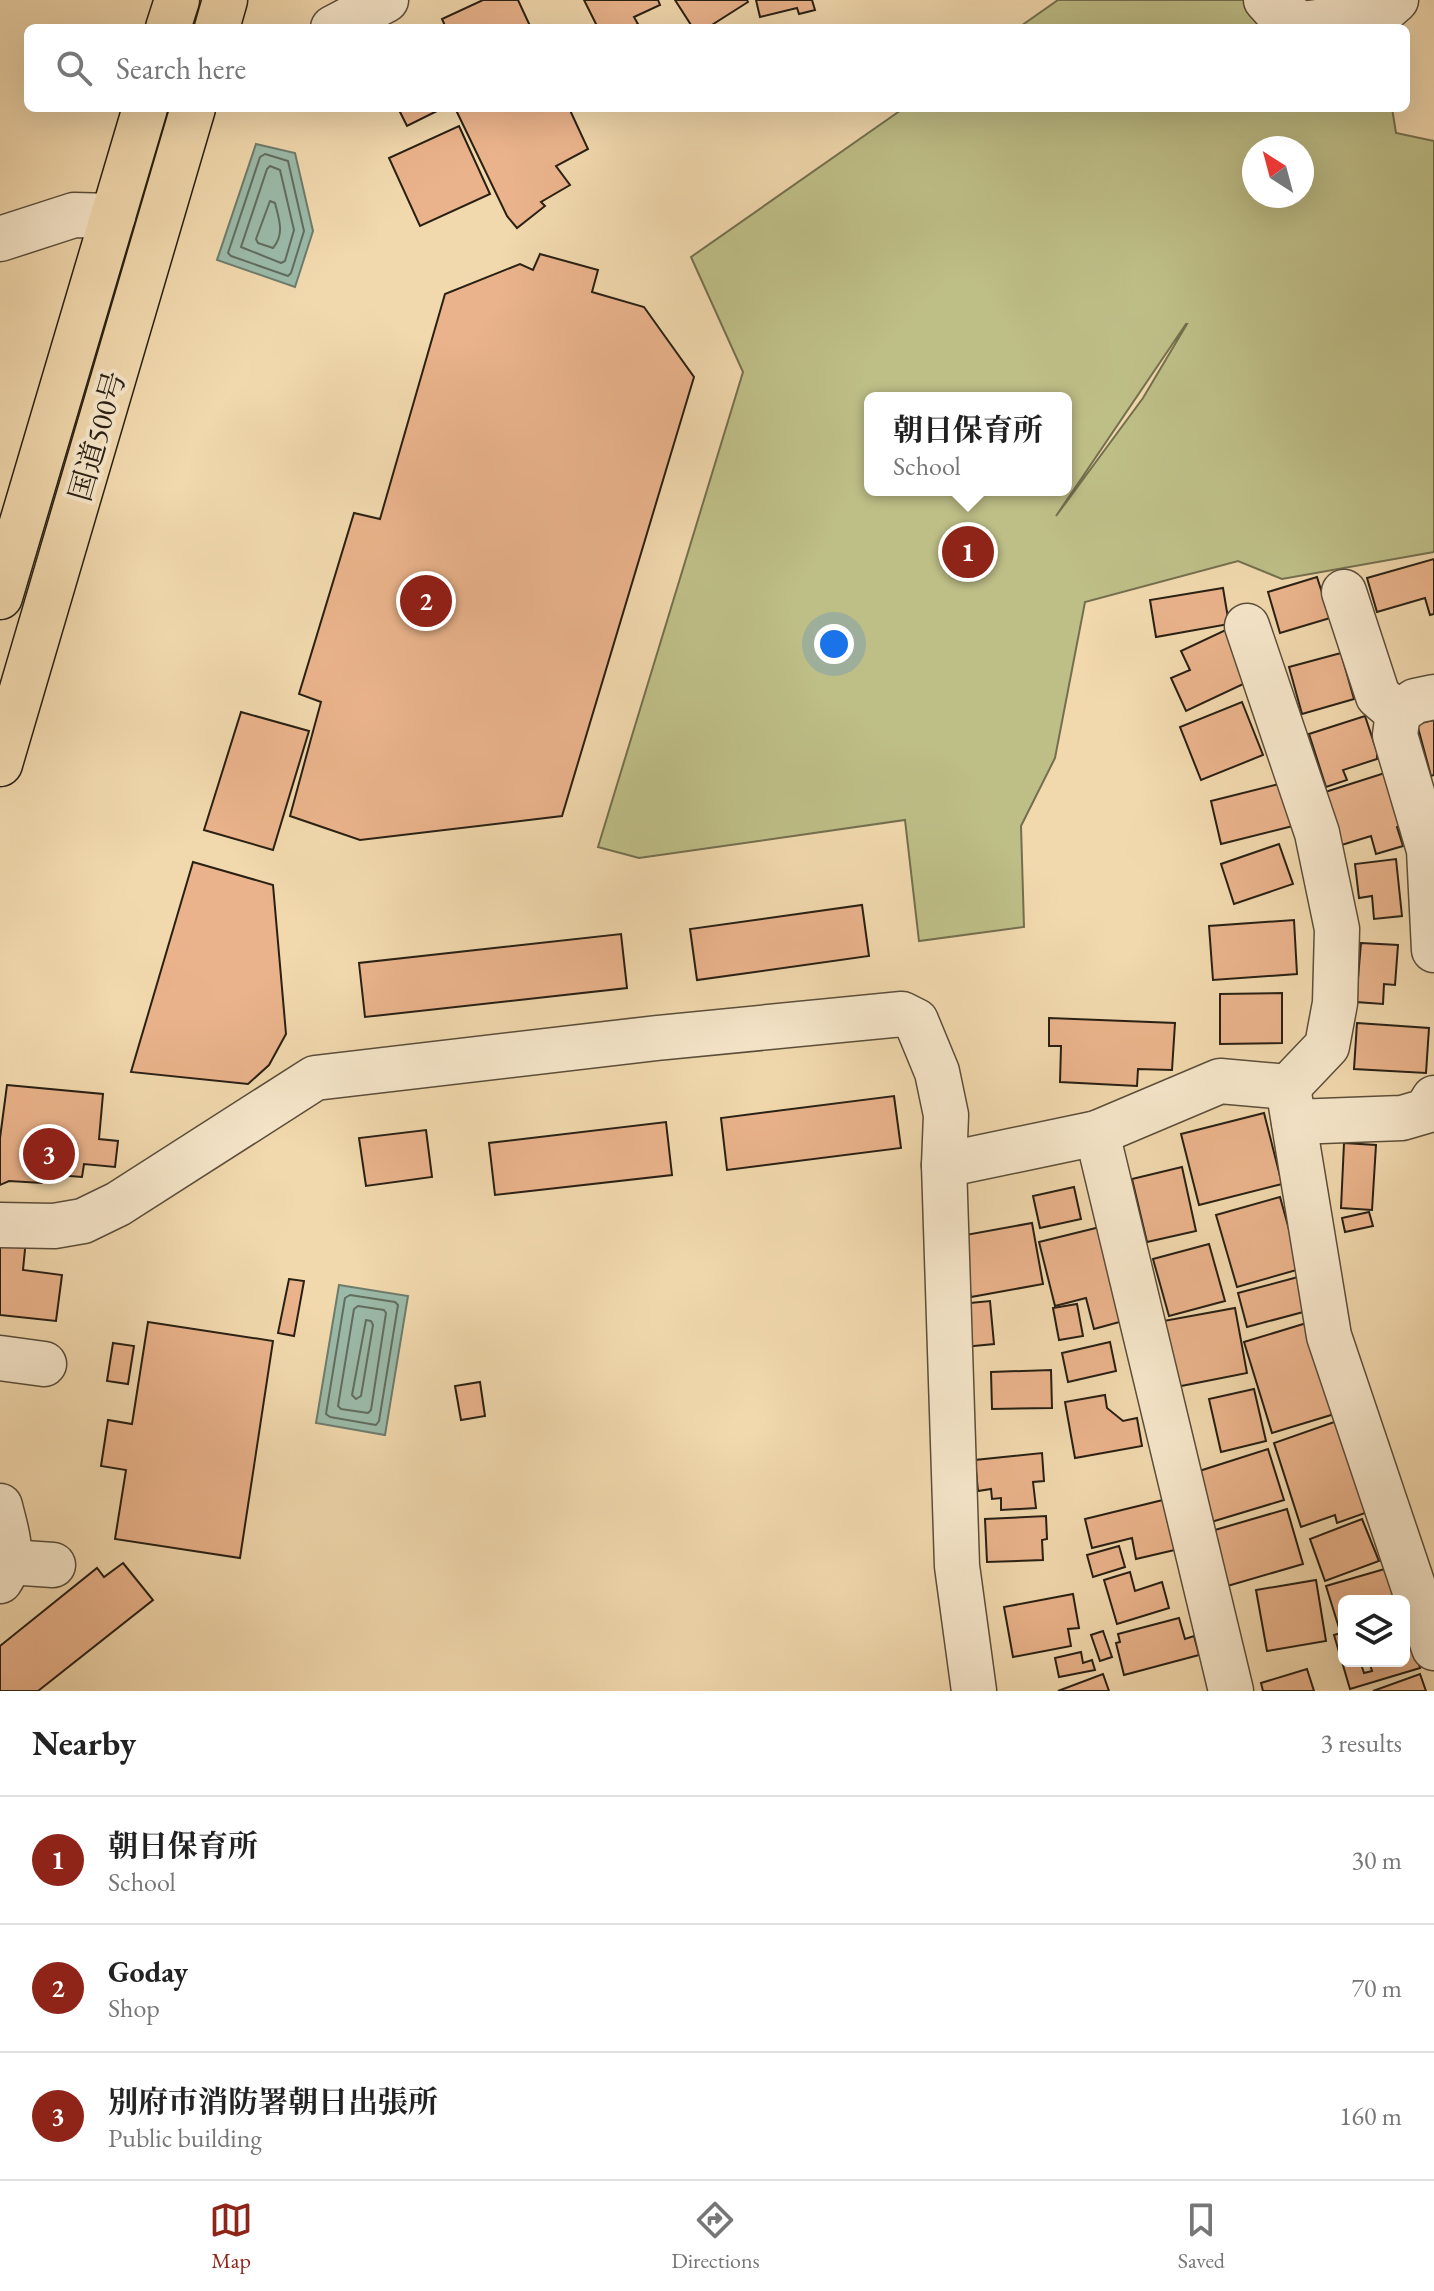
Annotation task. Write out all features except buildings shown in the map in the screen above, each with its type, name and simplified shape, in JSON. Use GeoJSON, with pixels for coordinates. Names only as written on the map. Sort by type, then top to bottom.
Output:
{"type":"FeatureCollection","features":[{"type":"Feature","properties":{"kind":"highway"},"geometry":{"type":"LineString","coordinates":[[169,24],[177,0]]}},
{"type":"Feature","properties":{"kind":"highway"},"geometry":{"type":"LineString","coordinates":[[218,24],[225,0]]}},
{"type":"Feature","properties":{"kind":"highway","name":"国道500号"},"geometry":{"type":"LineString","coordinates":[[0,597],[144,112]]}},
{"type":"Feature","properties":{"kind":"highway","name":"国道500号"},"geometry":{"type":"LineString","coordinates":[[0,764],[192,112]]}},
{"type":"Feature","properties":{"kind":"street"},"geometry":{"type":"LineString","coordinates":[[341,24],[386,0]]}},
{"type":"Feature","properties":{"kind":"street"},"geometry":{"type":"LineString","coordinates":[[1266,0],[1274,9],[1303,24],[1381,13],[1396,0]]}},
{"type":"Feature","properties":{"kind":"street"},"geometry":{"type":"LineString","coordinates":[[0,239],[74,215],[113,216]]}},
{"type":"Feature","properties":{"kind":"street"},"geometry":{"type":"LineString","coordinates":[[1344,592],[1378,696],[1416,705],[1395,735],[1429,850],[1434,950]]}},
{"type":"Feature","properties":{"kind":"street"},"geometry":{"type":"LineString","coordinates":[[1247,626],[1317,833],[1337,929],[1335,1003],[1327,1046],[1291,1104],[1329,1336],[1434,1648]]}},
{"type":"Feature","properties":{"kind":"street"},"geometry":{"type":"LineString","coordinates":[[0,1225],[54,1226],[83,1221],[118,1204],[315,1078],[657,1038],[902,1014],[916,1021],[937,1072],[946,1115],[944,1165],[957,1566],[974,1691]]}},
{"type":"Feature","properties":{"kind":"street"},"geometry":{"type":"LineString","coordinates":[[944,1165],[1097,1133],[1220,1081],[1291,1104],[1402,1118],[1426,1111],[1434,1098]]}},
{"type":"Feature","properties":{"kind":"street"},"geometry":{"type":"LineString","coordinates":[[1097,1133],[1231,1691]]}},
{"type":"Feature","properties":{"kind":"street"},"geometry":{"type":"LineString","coordinates":[[0,1358],[44,1364]]}},
{"type":"Feature","properties":{"kind":"street"},"geometry":{"type":"LineString","coordinates":[[0,1506],[11,1550],[4,1572],[53,1565]]}},
{"type":"Feature","properties":{"kind":"green space"},"geometry":{"type":"Polygon","coordinates":[[[1058,0],[1260,0],[1281,24],[1024,24],[1058,0]]]}},
{"type":"Feature","properties":{"kind":"green space"},"geometry":{"type":"Polygon","coordinates":[[[898,112],[1393,112],[1396,133],[1434,141],[1434,552],[1282,579],[1238,561],[1085,602],[1055,758],[1021,826],[1024,927],[919,941],[905,820],[639,858],[598,847],[743,372],[691,257],[898,112]]]}},
{"type":"Feature","properties":{"kind":"water"},"geometry":{"type":"Polygon","coordinates":[[[256,144],[295,153],[313,231],[295,287],[217,260],[256,144]]]}},
{"type":"Feature","properties":{"kind":"water"},"geometry":{"type":"Polygon","coordinates":[[[339,1285],[408,1296],[385,1435],[316,1423],[339,1285]]]}},
{"type":"Feature","properties":{"kind":"place","name":"朝日保育所"},"geometry":{"type":"Point","coordinates":[968,552]}},
{"type":"Feature","properties":{"kind":"place","name":"Goday"},"geometry":{"type":"Point","coordinates":[426,601]}},
{"type":"Feature","properties":{"kind":"place","name":"別府市消防署朝日出張所"},"geometry":{"type":"Point","coordinates":[49,1154]}}]}
